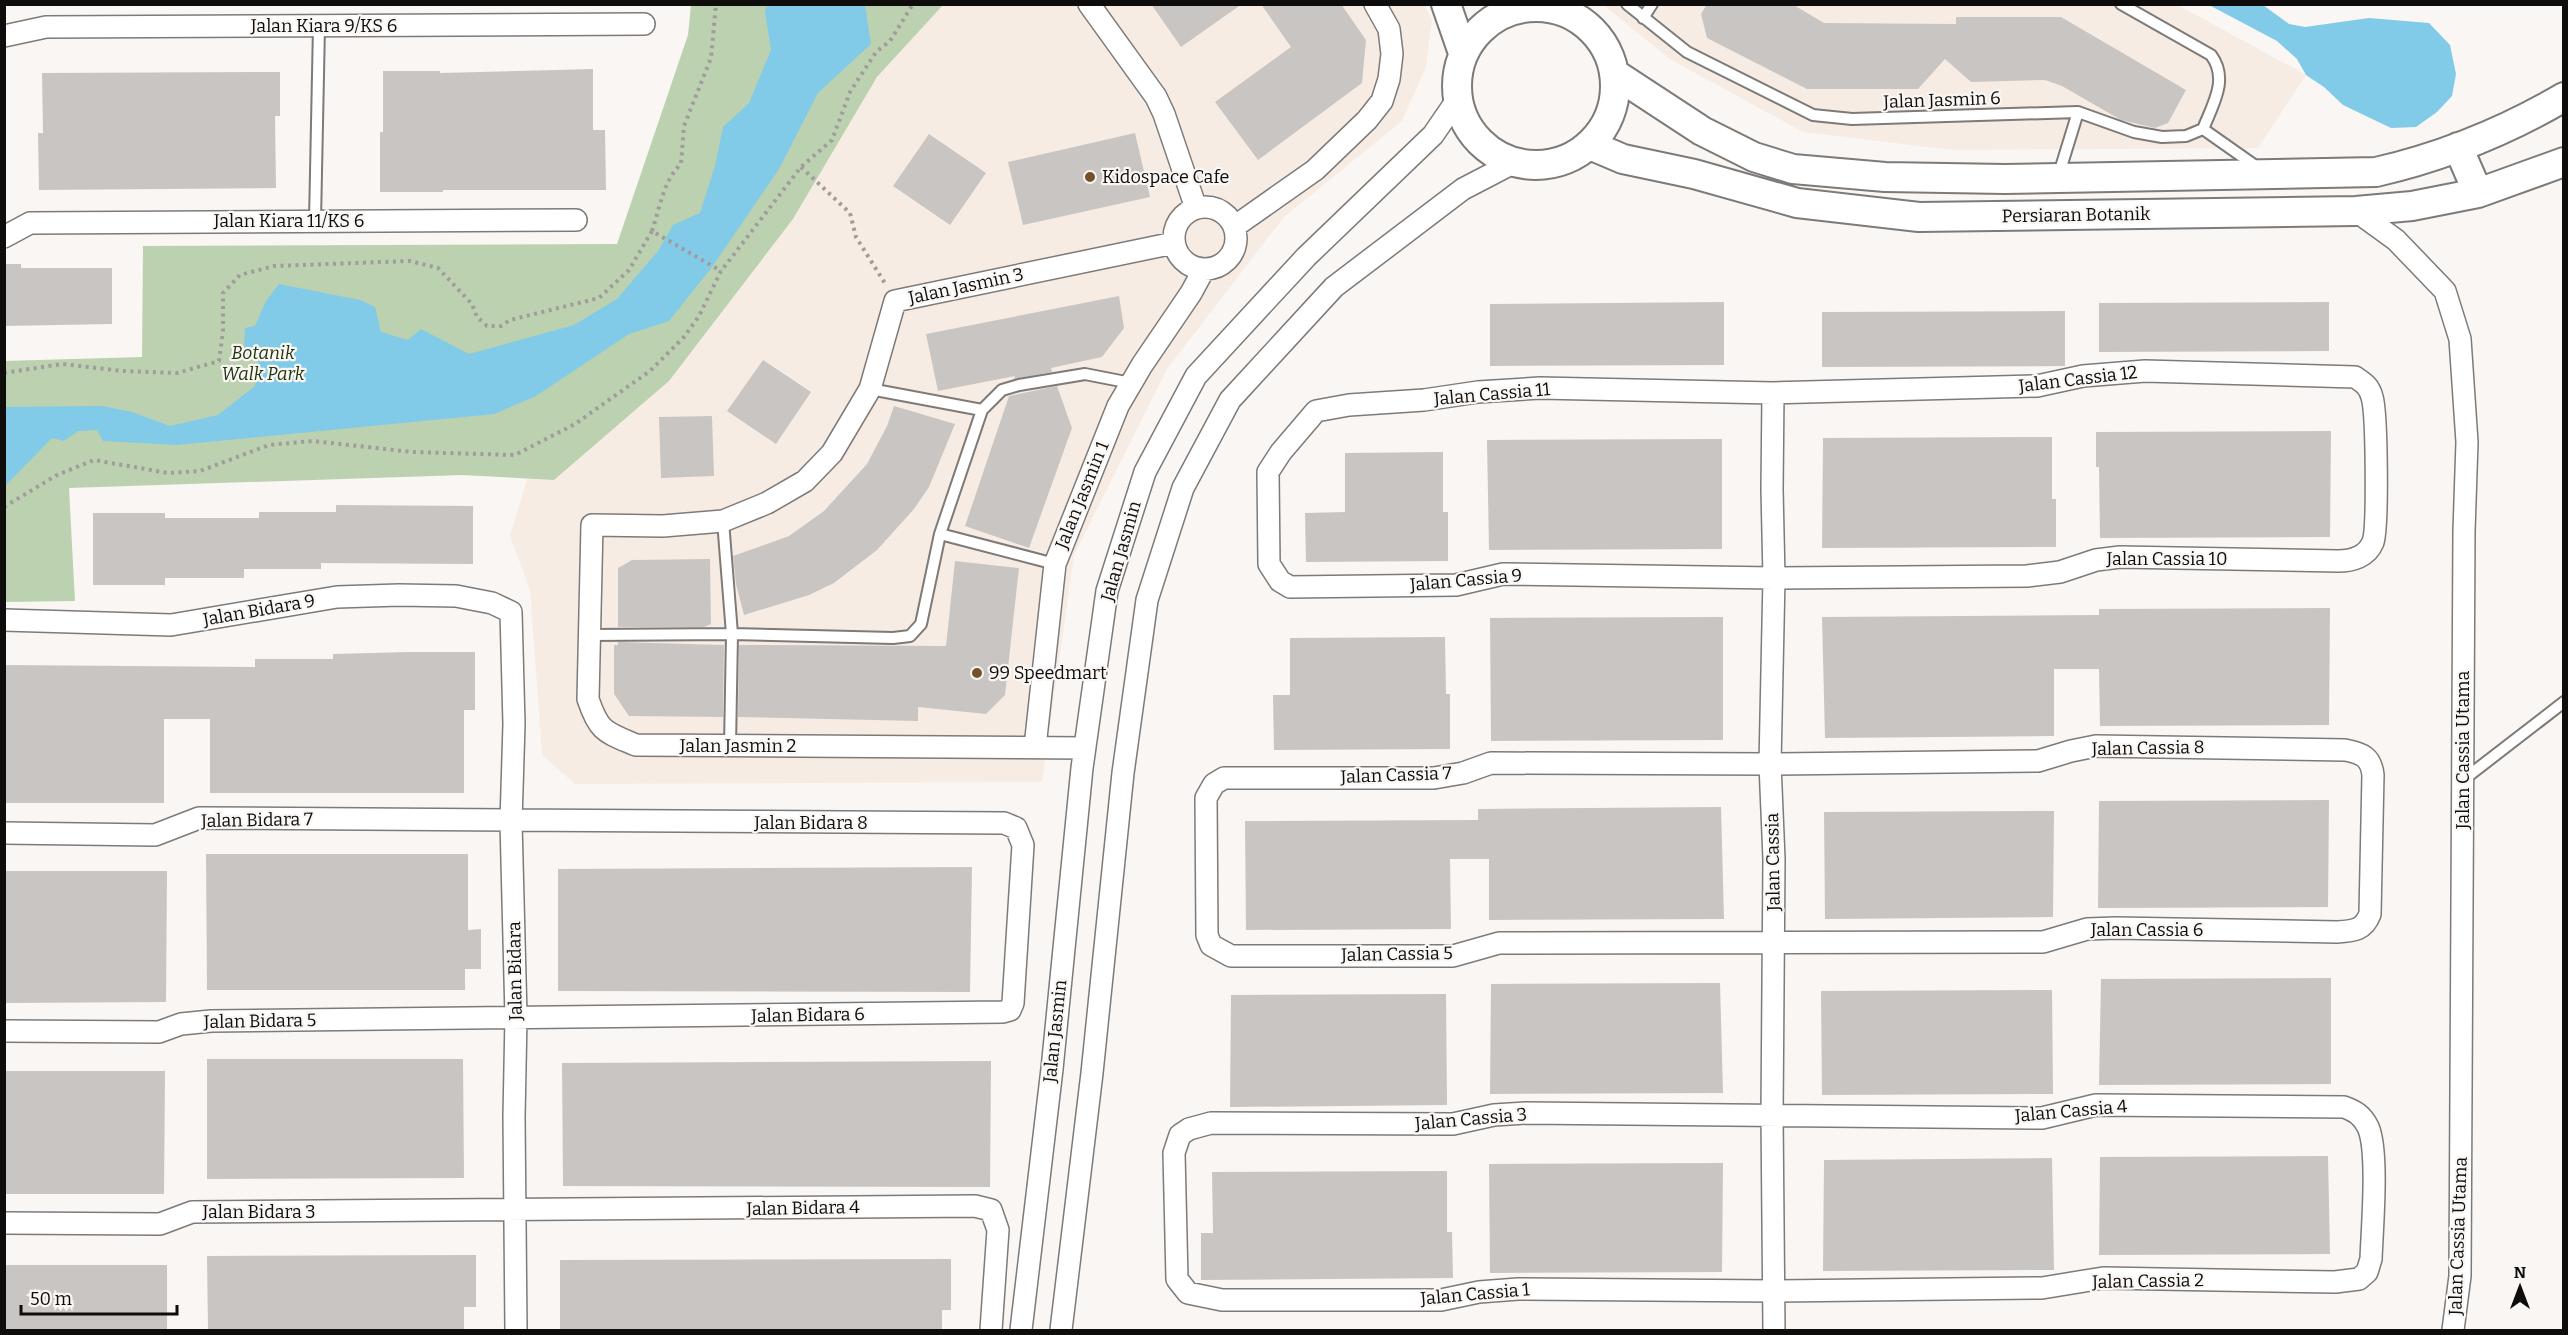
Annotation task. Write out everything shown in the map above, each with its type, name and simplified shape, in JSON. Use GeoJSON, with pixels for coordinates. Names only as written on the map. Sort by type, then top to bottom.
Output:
{"type":"FeatureCollection","features":[{"type":"Feature","properties":{"kind":"main road"},"geometry":{"type":"LineString","coordinates":[[1446,4],[1463,53]]}},
{"type":"Feature","properties":{"kind":"main road"},"geometry":{"type":"LineString","coordinates":[[1553,7],[1580,20],[1597,34],[1609,53],[1616,74],[1616,100],[1607,125],[1590,146],[1574,157],[1554,164],[1533,166],[1513,163],[1487,149],[1468,128],[1457,100],[1456,84],[1463,53],[1476,34],[1493,19],[1514,10],[1553,7]]}},
{"type":"Feature","properties":{"kind":"main road","name":"Persiaran Botanik"},"geometry":{"type":"LineString","coordinates":[[1616,74],[1702,131],[1754,157],[1793,169],[1885,177],[2058,178],[2376,172],[2423,161],[2538,112],[2564,97]]}},
{"type":"Feature","properties":{"kind":"main road","name":"Persiaran Botanik"},"geometry":{"type":"LineString","coordinates":[[1590,146],[1623,159],[1694,174],[1797,203],[1919,217],[2356,211],[2412,206],[2478,193],[2564,162]]}},
{"type":"Feature","properties":{"kind":"main road"},"geometry":{"type":"LineString","coordinates":[[2458,147],[2478,193]]}},
{"type":"Feature","properties":{"kind":"street"},"geometry":{"type":"LineString","coordinates":[[1089,4],[1156,98],[1164,114],[1196,208]]}},
{"type":"Feature","properties":{"kind":"street"},"geometry":{"type":"LineString","coordinates":[[1234,227],[1315,170],[1367,120],[1382,101],[1389,78],[1392,54],[1389,30],[1375,4]]}},
{"type":"Feature","properties":{"kind":"street","name":"Jalan Kiara 9/KS 6"},"geometry":{"type":"LineString","coordinates":[[4,36],[46,27],[644,24]]}},
{"type":"Feature","properties":{"kind":"street","name":"Jalan Jasmin"},"geometry":{"type":"LineString","coordinates":[[1021,1330],[1052,1069],[1085,747],[1107,591],[1144,472],[1196,376],[1306,257],[1433,135],[1457,100]]}},
{"type":"Feature","properties":{"kind":"street"},"geometry":{"type":"LineString","coordinates":[[1061,1330],[1092,1073],[1123,773],[1147,600],[1183,488],[1230,400],[1334,287],[1463,189],[1513,163]]}},
{"type":"Feature","properties":{"kind":"street"},"geometry":{"type":"LineString","coordinates":[[1196,208],[1216,209],[1225,213],[1234,227],[1236,240],[1228,259],[1220,266],[1204,269],[1189,265],[1181,258],[1174,243],[1175,228],[1180,219],[1196,208]]}},
{"type":"Feature","properties":{"kind":"street","name":"Jalan Cassia Utama"},"geometry":{"type":"LineString","coordinates":[[2356,211],[2396,240],[2445,291],[2460,339],[2467,442],[2464,543],[2460,1276],[2453,1330]]}},
{"type":"Feature","properties":{"kind":"street","name":"Jalan Kiara 11/KS 6"},"geometry":{"type":"LineString","coordinates":[[4,237],[30,223],[576,220]]}},
{"type":"Feature","properties":{"kind":"street","name":"Jalan Jasmin 3"},"geometry":{"type":"LineString","coordinates":[[592,525],[663,526],[723,521],[767,503],[805,481],[832,453],[870,389],[895,301],[1174,243]]}},
{"type":"Feature","properties":{"kind":"street","name":"Jalan Jasmin 1"},"geometry":{"type":"LineString","coordinates":[[1035,747],[1055,564],[1103,440],[1131,383],[1191,293],[1204,269]]}},
{"type":"Feature","properties":{"kind":"street","name":"Jalan Cassia 12"},"geometry":{"type":"LineString","coordinates":[[1773,393],[2037,386],[2083,376],[2145,370],[2355,377],[2367,385],[2373,399],[2377,469]]}},
{"type":"Feature","properties":{"kind":"street","name":"Jalan Cassia 11"},"geometry":{"type":"LineString","coordinates":[[1267,499],[1268,472],[1281,452],[1316,411],[1349,405],[1540,388],[1773,393]]}},
{"type":"Feature","properties":{"kind":"street","name":"Jalan Cassia"},"geometry":{"type":"LineString","coordinates":[[1773,393],[1774,578],[1770,764],[1774,942],[1772,1115],[1774,1330]]}},
{"type":"Feature","properties":{"kind":"street","name":"Jalan Cassia 10"},"geometry":{"type":"LineString","coordinates":[[1774,578],[2027,576],[2060,573],[2096,560],[2120,557],[2354,560],[2366,552],[2373,542],[2377,469]]}},
{"type":"Feature","properties":{"kind":"street","name":"Jalan Cassia 9"},"geometry":{"type":"LineString","coordinates":[[1267,499],[1269,564],[1280,581],[1290,587],[1456,585],[1503,574],[1774,578]]}},
{"type":"Feature","properties":{"kind":"street","name":"Jalan Jasmin 2"},"geometry":{"type":"LineString","coordinates":[[592,525],[588,699],[593,715],[604,732],[636,745],[1085,747]]}},
{"type":"Feature","properties":{"kind":"street","name":"Jalan Bidara 9"},"geometry":{"type":"LineString","coordinates":[[4,620],[171,625],[337,597],[399,595],[456,596],[492,603],[511,612]]}},
{"type":"Feature","properties":{"kind":"street","name":"Jalan Bidara"},"geometry":{"type":"LineString","coordinates":[[511,612],[514,724],[512,822],[516,1017],[516,1330]]}},
{"type":"Feature","properties":{"kind":"street","name":"Jalan Cassia 8"},"geometry":{"type":"LineString","coordinates":[[1770,764],[2038,761],[2071,751],[2108,746],[2345,750],[2361,753],[2371,764],[2371,842]]}},
{"type":"Feature","properties":{"kind":"street","name":"Jalan Cassia 7"},"geometry":{"type":"LineString","coordinates":[[1205,866],[1206,798],[1214,784],[1224,778],[1238,776],[1434,778],[1463,773],[1491,763],[1770,764]]}},
{"type":"Feature","properties":{"kind":"street","name":"Jalan Bidara 7"},"geometry":{"type":"LineString","coordinates":[[4,833],[155,835],[200,818],[512,822]]}},
{"type":"Feature","properties":{"kind":"street","name":"Jalan Bidara 8"},"geometry":{"type":"LineString","coordinates":[[512,822],[1004,824],[1016,828],[1023,845],[1018,921]]}},
{"type":"Feature","properties":{"kind":"street","name":"Jalan Cassia 6"},"geometry":{"type":"LineString","coordinates":[[1774,942],[2043,942],[2087,929],[2116,928],[2337,932],[2356,930],[2366,924],[2370,914],[2371,842]]}},
{"type":"Feature","properties":{"kind":"street","name":"Jalan Cassia 5"},"geometry":{"type":"LineString","coordinates":[[1205,866],[1207,935],[1211,945],[1231,956],[1453,956],[1499,943],[1774,942]]}},
{"type":"Feature","properties":{"kind":"street","name":"Jalan Bidara 6"},"geometry":{"type":"LineString","coordinates":[[516,1017],[1003,1012],[1010,1010],[1013,1003],[1018,921]]}},
{"type":"Feature","properties":{"kind":"street","name":"Jalan Bidara 5"},"geometry":{"type":"LineString","coordinates":[[4,1031],[159,1032],[181,1024],[211,1021],[516,1017]]}},
{"type":"Feature","properties":{"kind":"street","name":"Jalan Cassia 4"},"geometry":{"type":"LineString","coordinates":[[1772,1115],[2042,1118],[2096,1106],[2344,1107],[2358,1112],[2368,1128],[2372,1147],[2373,1191]]}},
{"type":"Feature","properties":{"kind":"street","name":"Jalan Cassia 3"},"geometry":{"type":"LineString","coordinates":[[1174,1214],[1174,1154],[1180,1135],[1189,1129],[1211,1123],[1453,1124],[1494,1116],[1526,1113],[1772,1115]]}},
{"type":"Feature","properties":{"kind":"street","name":"Jalan Cassia 2"},"geometry":{"type":"LineString","coordinates":[[1774,1290],[2042,1288],[2103,1278],[2335,1282],[2359,1280],[2367,1272],[2371,1259],[2373,1191]]}},
{"type":"Feature","properties":{"kind":"street","name":"Jalan Bidara 4"},"geometry":{"type":"LineString","coordinates":[[515,1211],[975,1206],[991,1210],[998,1230],[991,1330]]}},
{"type":"Feature","properties":{"kind":"street","name":"Jalan Bidara 3"},"geometry":{"type":"LineString","coordinates":[[4,1223],[160,1224],[192,1212],[515,1211]]}},
{"type":"Feature","properties":{"kind":"street","name":"Jalan Cassia 1"},"geometry":{"type":"LineString","coordinates":[[1174,1214],[1177,1279],[1188,1293],[1222,1300],[1441,1300],[1479,1292],[1518,1289],[1774,1290]]}},
{"type":"Feature","properties":{"kind":"lane","name":"Jalan Jasmin 6"},"geometry":{"type":"LineString","coordinates":[[1627,4],[1687,52],[1813,115],[1852,119],[2078,112],[2134,132],[2162,137],[2186,136],[2203,129]]}},
{"type":"Feature","properties":{"kind":"lane"},"geometry":{"type":"LineString","coordinates":[[1643,18],[1652,4]]}},
{"type":"Feature","properties":{"kind":"lane"},"geometry":{"type":"LineString","coordinates":[[2121,4],[2211,55],[2219,65],[2221,85],[2203,129],[2267,174]]}},
{"type":"Feature","properties":{"kind":"lane"},"geometry":{"type":"LineString","coordinates":[[315,221],[319,26]]}},
{"type":"Feature","properties":{"kind":"lane"},"geometry":{"type":"LineString","coordinates":[[2058,178],[2078,112]]}},
{"type":"Feature","properties":{"kind":"lane"},"geometry":{"type":"LineString","coordinates":[[590,635],[732,634],[893,638],[910,636],[921,624],[940,534],[982,410],[1002,390],[1019,385],[1085,374],[1131,383]]}},
{"type":"Feature","properties":{"kind":"lane"},"geometry":{"type":"LineString","coordinates":[[870,389],[982,410]]}},
{"type":"Feature","properties":{"kind":"lane"},"geometry":{"type":"LineString","coordinates":[[723,521],[732,634],[730,746]]}},
{"type":"Feature","properties":{"kind":"lane"},"geometry":{"type":"LineString","coordinates":[[940,534],[1055,564]]}},
{"type":"Feature","properties":{"kind":"lane"},"geometry":{"type":"LineString","coordinates":[[2463,780],[2564,702]]}},
{"type":"Feature","properties":{"kind":"path"},"geometry":{"type":"LineString","coordinates":[[4,373],[62,364],[177,373],[219,361],[223,330],[223,292],[240,275],[274,266],[410,261],[438,268],[472,304],[477,317],[487,326],[501,326],[510,320],[599,298],[629,270],[652,231],[662,194],[673,172],[681,164],[684,126],[711,58],[716,4]]}},
{"type":"Feature","properties":{"kind":"path"},"geometry":{"type":"LineString","coordinates":[[4,507],[57,476],[94,460],[168,473],[200,471],[269,445],[313,441],[412,452],[515,455],[575,424],[650,371],[684,337],[699,316],[722,271],[801,167],[832,140],[850,92],[876,52],[890,41],[913,4]]}},
{"type":"Feature","properties":{"kind":"path"},"geometry":{"type":"LineString","coordinates":[[801,167],[850,213],[856,237],[895,301]]}},
{"type":"Feature","properties":{"kind":"path"},"geometry":{"type":"LineString","coordinates":[[652,231],[722,271]]}},
{"type":"Feature","properties":{"kind":"shaded area"},"geometry":{"type":"Polygon","coordinates":[[[943,5],[1424,5],[1432,20],[1426,67],[1402,121],[1284,217],[1167,369],[1074,555],[1042,782],[575,784],[542,755],[530,590],[510,536],[527,479],[554,480],[669,381],[793,219],[877,77],[943,5]]]}},
{"type":"Feature","properties":{"kind":"shaded area"},"geometry":{"type":"Polygon","coordinates":[[[1603,5],[2178,5],[2306,75],[2258,148],[1953,150],[1803,132],[1670,59],[1603,5]]]}},
{"type":"Feature","properties":{"kind":"green space","name":"Botanik Walk Park"},"geometry":{"type":"Polygon","coordinates":[[[691,5],[943,5],[877,77],[793,219],[669,381],[554,480],[462,475],[69,488],[75,601],[5,602],[4,361],[142,357],[143,246],[617,244],[688,35],[691,5]]]}},
{"type":"Feature","properties":{"kind":"water"},"geometry":{"type":"Polygon","coordinates":[[[767,5],[865,5],[871,44],[818,93],[779,169],[712,267],[669,321],[629,334],[536,396],[494,414],[177,445],[103,441],[97,430],[78,431],[64,441],[52,438],[5,486],[5,407],[102,406],[132,412],[170,426],[218,415],[255,386],[259,358],[244,349],[245,328],[255,326],[266,301],[279,284],[360,300],[375,307],[381,332],[408,340],[421,329],[469,354],[574,325],[617,299],[658,251],[673,225],[700,213],[715,166],[723,127],[749,103],[771,50],[765,12],[767,5]]]}},
{"type":"Feature","properties":{"kind":"water"},"geometry":{"type":"Polygon","coordinates":[[[2209,5],[2263,5],[2289,24],[2305,27],[2369,18],[2429,23],[2450,45],[2456,74],[2452,96],[2437,112],[2416,127],[2391,128],[2343,105],[2324,87],[2306,75],[2297,59],[2277,41],[2209,5]]]}},
{"type":"Feature","properties":{"kind":"building"},"geometry":{"type":"Polygon","coordinates":[[[1151,4],[1242,4],[1181,47],[1151,4]]]}},
{"type":"Feature","properties":{"kind":"building"},"geometry":{"type":"Polygon","coordinates":[[[1261,4],[1341,4],[1366,40],[1362,83],[1258,160],[1215,102],[1291,47],[1261,4]]]}},
{"type":"Feature","properties":{"kind":"building"},"geometry":{"type":"Polygon","coordinates":[[[1707,4],[1792,4],[1824,23],[1956,24],[1956,17],[2061,17],[2186,90],[2168,123],[2155,128],[2121,120],[2062,86],[2045,80],[1971,82],[1945,59],[1918,89],[1807,89],[1707,38],[1701,14],[1707,4]]]}},
{"type":"Feature","properties":{"kind":"building"},"geometry":{"type":"Polygon","coordinates":[[[593,69],[593,130],[605,130],[606,190],[380,192],[383,71],[440,71],[440,73],[593,69]]]}},
{"type":"Feature","properties":{"kind":"building"},"geometry":{"type":"Polygon","coordinates":[[[280,72],[280,116],[275,116],[276,188],[39,190],[38,133],[43,133],[42,73],[280,72]]]}},
{"type":"Feature","properties":{"kind":"building"},"geometry":{"type":"Polygon","coordinates":[[[1135,133],[1150,197],[1023,225],[1008,162],[1135,133]]]}},
{"type":"Feature","properties":{"kind":"building"},"geometry":{"type":"Polygon","coordinates":[[[929,134],[986,173],[950,225],[893,186],[929,134]]]}},
{"type":"Feature","properties":{"kind":"building"},"geometry":{"type":"Polygon","coordinates":[[[4,264],[21,264],[21,268],[112,268],[112,324],[4,326],[4,264]]]}},
{"type":"Feature","properties":{"kind":"building"},"geometry":{"type":"Polygon","coordinates":[[[1119,296],[1124,328],[1102,357],[1051,368],[1052,372],[1014,379],[1015,376],[938,391],[926,334],[1119,296]]]}},
{"type":"Feature","properties":{"kind":"building"},"geometry":{"type":"Polygon","coordinates":[[[1724,302],[1724,365],[1490,366],[1490,304],[1724,302]]]}},
{"type":"Feature","properties":{"kind":"building"},"geometry":{"type":"Polygon","coordinates":[[[2329,302],[2329,351],[2099,352],[2099,303],[2329,302]]]}},
{"type":"Feature","properties":{"kind":"building"},"geometry":{"type":"Polygon","coordinates":[[[2065,311],[2065,366],[1822,367],[1822,312],[2065,311]]]}},
{"type":"Feature","properties":{"kind":"building"},"geometry":{"type":"Polygon","coordinates":[[[763,360],[811,392],[776,444],[727,411],[763,360]]]}},
{"type":"Feature","properties":{"kind":"building"},"geometry":{"type":"Polygon","coordinates":[[[1057,386],[1072,428],[1029,548],[965,526],[1009,396],[1057,386]]]}},
{"type":"Feature","properties":{"kind":"building"},"geometry":{"type":"Polygon","coordinates":[[[894,406],[955,424],[929,487],[914,509],[877,550],[834,583],[809,595],[744,615],[736,584],[733,556],[789,536],[824,511],[867,464],[887,426],[894,406]]]}},
{"type":"Feature","properties":{"kind":"building"},"geometry":{"type":"Polygon","coordinates":[[[712,416],[714,476],[661,478],[659,417],[712,416]]]}},
{"type":"Feature","properties":{"kind":"building"},"geometry":{"type":"Polygon","coordinates":[[[2331,431],[2330,537],[2100,538],[2096,432],[2331,431]]]}},
{"type":"Feature","properties":{"kind":"building"},"geometry":{"type":"Polygon","coordinates":[[[2052,437],[2052,499],[2056,499],[2056,547],[1822,548],[1823,438],[2052,437]]]}},
{"type":"Feature","properties":{"kind":"building"},"geometry":{"type":"Polygon","coordinates":[[[1722,439],[1722,549],[1489,550],[1487,440],[1722,439]]]}},
{"type":"Feature","properties":{"kind":"building"},"geometry":{"type":"Polygon","coordinates":[[[1443,452],[1443,512],[1448,512],[1448,561],[1306,562],[1305,513],[1345,512],[1345,453],[1443,452]]]}},
{"type":"Feature","properties":{"kind":"building"},"geometry":{"type":"Polygon","coordinates":[[[336,505],[473,506],[473,564],[321,563],[321,569],[244,569],[244,578],[165,578],[165,585],[93,585],[93,513],[165,513],[165,518],[259,518],[259,512],[336,512],[336,505]]]}},
{"type":"Feature","properties":{"kind":"building"},"geometry":{"type":"Polygon","coordinates":[[[710,559],[711,624],[704,627],[618,627],[618,568],[632,560],[710,559]]]}},
{"type":"Feature","properties":{"kind":"building"},"geometry":{"type":"Polygon","coordinates":[[[955,561],[1019,568],[1005,695],[986,714],[918,707],[918,721],[738,717],[739,645],[946,646],[955,561]]]}},
{"type":"Feature","properties":{"kind":"building"},"geometry":{"type":"Polygon","coordinates":[[[2330,608],[2329,725],[2100,726],[2099,669],[2054,669],[2054,736],[1825,738],[1822,617],[2099,615],[2099,609],[2330,608]]]}},
{"type":"Feature","properties":{"kind":"building"},"geometry":{"type":"Polygon","coordinates":[[[1723,617],[1723,740],[1491,741],[1490,618],[1723,617]]]}},
{"type":"Feature","properties":{"kind":"building"},"geometry":{"type":"Polygon","coordinates":[[[1445,637],[1446,694],[1450,694],[1450,749],[1274,750],[1273,695],[1290,695],[1290,638],[1445,637]]]}},
{"type":"Feature","properties":{"kind":"building"},"geometry":{"type":"Polygon","coordinates":[[[618,642],[724,645],[723,717],[629,716],[614,694],[614,645],[618,645],[618,642]]]}},
{"type":"Feature","properties":{"kind":"building"},"geometry":{"type":"Polygon","coordinates":[[[475,652],[475,710],[464,710],[464,793],[210,793],[210,719],[164,719],[164,803],[4,803],[4,665],[255,667],[255,659],[333,659],[333,654],[475,652]]]}},
{"type":"Feature","properties":{"kind":"building"},"geometry":{"type":"Polygon","coordinates":[[[2329,800],[2328,907],[2098,908],[2099,801],[2329,800]]]}},
{"type":"Feature","properties":{"kind":"building"},"geometry":{"type":"Polygon","coordinates":[[[1721,807],[1724,919],[1489,920],[1489,859],[1450,859],[1451,929],[1246,930],[1245,821],[1478,820],[1478,809],[1721,807]]]}},
{"type":"Feature","properties":{"kind":"building"},"geometry":{"type":"Polygon","coordinates":[[[2054,811],[2053,917],[1825,919],[1824,812],[2054,811]]]}},
{"type":"Feature","properties":{"kind":"building"},"geometry":{"type":"Polygon","coordinates":[[[206,854],[468,854],[468,930],[481,929],[481,969],[465,969],[465,990],[207,990],[206,854]]]}},
{"type":"Feature","properties":{"kind":"building"},"geometry":{"type":"Polygon","coordinates":[[[972,867],[970,992],[558,991],[558,869],[972,867]]]}},
{"type":"Feature","properties":{"kind":"building"},"geometry":{"type":"Polygon","coordinates":[[[4,871],[167,871],[166,1002],[4,1003],[4,871]]]}},
{"type":"Feature","properties":{"kind":"building"},"geometry":{"type":"Polygon","coordinates":[[[2331,978],[2331,1084],[2099,1085],[2101,979],[2331,978]]]}},
{"type":"Feature","properties":{"kind":"building"},"geometry":{"type":"Polygon","coordinates":[[[1720,983],[1723,1093],[1490,1094],[1491,984],[1720,983]]]}},
{"type":"Feature","properties":{"kind":"building"},"geometry":{"type":"Polygon","coordinates":[[[2052,990],[2053,1094],[1822,1095],[1821,991],[2052,990]]]}},
{"type":"Feature","properties":{"kind":"building"},"geometry":{"type":"Polygon","coordinates":[[[1446,994],[1447,1105],[1230,1107],[1231,995],[1446,994]]]}},
{"type":"Feature","properties":{"kind":"building"},"geometry":{"type":"Polygon","coordinates":[[[207,1059],[463,1059],[464,1178],[207,1179],[207,1059]]]}},
{"type":"Feature","properties":{"kind":"building"},"geometry":{"type":"Polygon","coordinates":[[[991,1061],[990,1187],[563,1186],[562,1063],[991,1061]]]}},
{"type":"Feature","properties":{"kind":"building"},"geometry":{"type":"Polygon","coordinates":[[[4,1071],[165,1071],[164,1194],[4,1194],[4,1071]]]}},
{"type":"Feature","properties":{"kind":"building"},"geometry":{"type":"Polygon","coordinates":[[[2328,1156],[2330,1254],[2099,1255],[2100,1157],[2328,1156]]]}},
{"type":"Feature","properties":{"kind":"building"},"geometry":{"type":"Polygon","coordinates":[[[2052,1158],[2054,1270],[1823,1271],[1824,1160],[2052,1158]]]}},
{"type":"Feature","properties":{"kind":"building"},"geometry":{"type":"Polygon","coordinates":[[[1723,1163],[1722,1272],[1490,1273],[1489,1164],[1723,1163]]]}},
{"type":"Feature","properties":{"kind":"building"},"geometry":{"type":"Polygon","coordinates":[[[1447,1171],[1447,1232],[1452,1232],[1453,1278],[1201,1280],[1201,1233],[1213,1233],[1212,1172],[1447,1171]]]}},
{"type":"Feature","properties":{"kind":"building"},"geometry":{"type":"Polygon","coordinates":[[[476,1255],[476,1307],[464,1307],[464,1330],[208,1330],[207,1256],[476,1255]]]}},
{"type":"Feature","properties":{"kind":"building"},"geometry":{"type":"Polygon","coordinates":[[[951,1259],[951,1310],[942,1310],[942,1330],[560,1330],[560,1260],[951,1259]]]}},
{"type":"Feature","properties":{"kind":"building"},"geometry":{"type":"Polygon","coordinates":[[[4,1265],[167,1265],[167,1330],[4,1330],[4,1265]]]}},
{"type":"Feature","properties":{"kind":"place","name":"Kidospace Cafe"},"geometry":{"type":"Point","coordinates":[1090,177]}},
{"type":"Feature","properties":{"kind":"place","name":"99 Speedmart"},"geometry":{"type":"Point","coordinates":[977,673]}}]}
